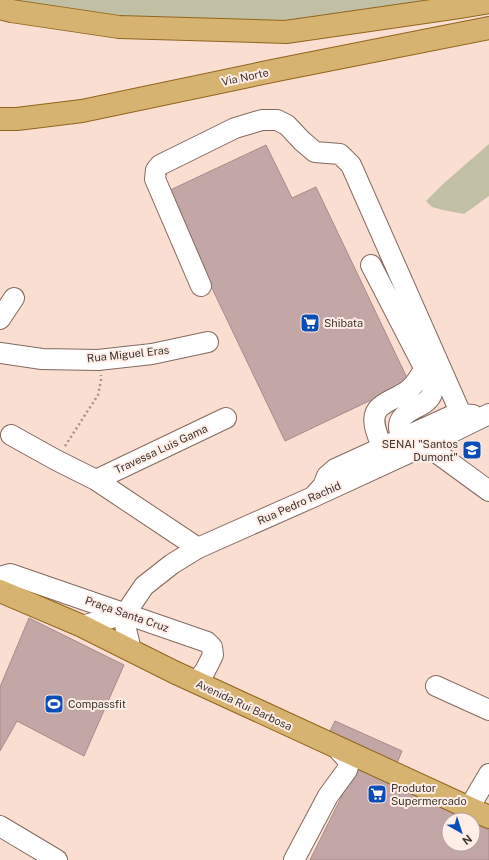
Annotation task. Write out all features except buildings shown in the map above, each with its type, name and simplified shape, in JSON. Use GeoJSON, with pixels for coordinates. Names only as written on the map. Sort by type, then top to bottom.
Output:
{"type":"FeatureCollection","features":[{"type":"Feature","properties":{"kind":"main road"},"geometry":{"type":"LineString","coordinates":[[0,8],[11,11],[118,27],[286,32],[489,2]]}},
{"type":"Feature","properties":{"kind":"main road","name":"Via Norte"},"geometry":{"type":"LineString","coordinates":[[0,119],[82,111],[277,70],[489,28]]}},
{"type":"Feature","properties":{"kind":"main road","name":"Avenida Rui Barbosa"},"geometry":{"type":"LineString","coordinates":[[0,591],[82,626],[192,680],[489,817]]}},
{"type":"Feature","properties":{"kind":"street"},"geometry":{"type":"LineString","coordinates":[[201,286],[155,179],[156,170],[160,165],[235,128],[262,120],[277,120],[287,125],[315,152],[340,154],[351,165],[432,368],[432,392],[430,397],[402,418],[399,422],[402,438]]}},
{"type":"Feature","properties":{"kind":"street"},"geometry":{"type":"LineString","coordinates":[[371,265],[461,414]]}},
{"type":"Feature","properties":{"kind":"street"},"geometry":{"type":"LineString","coordinates":[[0,319],[14,298]]}},
{"type":"Feature","properties":{"kind":"street","name":"Rua Miguel Eras"},"geometry":{"type":"LineString","coordinates":[[0,353],[42,359],[98,360],[152,354],[208,342]]}},
{"type":"Feature","properties":{"kind":"street"},"geometry":{"type":"LineString","coordinates":[[382,447],[374,421],[375,412],[380,407],[408,391],[432,368]]}},
{"type":"Feature","properties":{"kind":"street"},"geometry":{"type":"LineString","coordinates":[[313,497],[322,486],[327,476],[336,469],[382,447],[451,416],[470,414],[486,416]]}},
{"type":"Feature","properties":{"kind":"street","name":"Rua Pedro Rachid"},"geometry":{"type":"LineString","coordinates":[[125,614],[144,586],[172,564],[198,548],[313,497],[486,416]]}},
{"type":"Feature","properties":{"kind":"street","name":"Travessa Luis Gama"},"geometry":{"type":"LineString","coordinates":[[96,480],[226,418]]}},
{"type":"Feature","properties":{"kind":"street"},"geometry":{"type":"LineString","coordinates":[[11,434],[56,460],[96,480],[198,548]]}},
{"type":"Feature","properties":{"kind":"street"},"geometry":{"type":"LineString","coordinates":[[426,445],[489,491]]}},
{"type":"Feature","properties":{"kind":"street","name":"Praça Santa Cruz"},"geometry":{"type":"LineString","coordinates":[[0,577],[10,574],[207,642],[212,647],[213,655],[205,672],[200,677],[192,680]]}},
{"type":"Feature","properties":{"kind":"street"},"geometry":{"type":"LineString","coordinates":[[82,626],[125,614],[125,625],[131,650]]}},
{"type":"Feature","properties":{"kind":"street"},"geometry":{"type":"LineString","coordinates":[[436,686],[489,710]]}},
{"type":"Feature","properties":{"kind":"street"},"geometry":{"type":"LineString","coordinates":[[294,860],[328,796],[347,770],[349,763],[346,757],[335,746]]}},
{"type":"Feature","properties":{"kind":"street"},"geometry":{"type":"LineString","coordinates":[[469,808],[489,774]]}},
{"type":"Feature","properties":{"kind":"street"},"geometry":{"type":"LineString","coordinates":[[0,826],[57,860]]}},
{"type":"Feature","properties":{"kind":"path"},"geometry":{"type":"LineString","coordinates":[[56,460],[98,395],[101,380],[98,360]]}},
{"type":"Feature","properties":{"kind":"shaded area"},"geometry":{"type":"Polygon","coordinates":[[[5,0],[439,0],[281,23],[110,18],[5,0]]]}},
{"type":"Feature","properties":{"kind":"shaded area"},"geometry":{"type":"Polygon","coordinates":[[[489,144],[489,196],[464,214],[432,207],[426,201],[444,183],[489,144]]]}},
{"type":"Feature","properties":{"kind":"place","name":"Shibata"},"geometry":{"type":"Point","coordinates":[310,323]}},
{"type":"Feature","properties":{"kind":"place","name":"SENAI \"Santos Dumont\""},"geometry":{"type":"Point","coordinates":[472,450]}},
{"type":"Feature","properties":{"kind":"place","name":"Compassfit"},"geometry":{"type":"Point","coordinates":[54,704]}},
{"type":"Feature","properties":{"kind":"place","name":"Produtor Supermercado"},"geometry":{"type":"Point","coordinates":[377,794]}}]}
